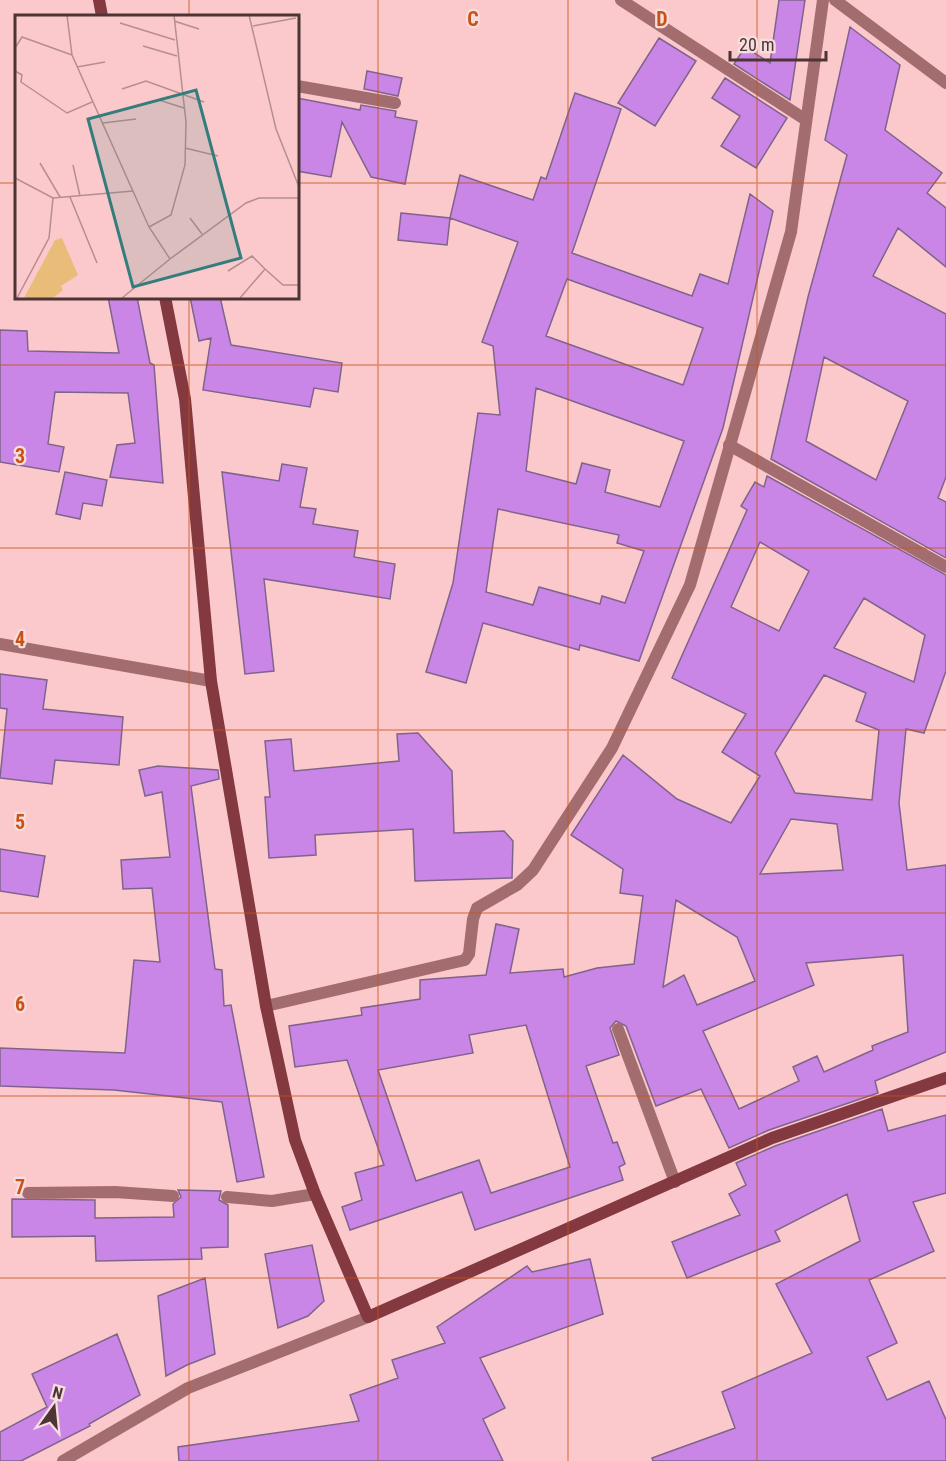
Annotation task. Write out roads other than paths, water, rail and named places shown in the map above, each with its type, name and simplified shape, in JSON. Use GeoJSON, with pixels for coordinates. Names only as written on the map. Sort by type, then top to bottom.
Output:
{"type":"FeatureCollection","features":[{"type":"Feature","properties":{"kind":"street"},"geometry":{"type":"LineString","coordinates":[[99,0],[102,15]]}},
{"type":"Feature","properties":{"kind":"street"},"geometry":{"type":"LineString","coordinates":[[621,0],[806,120]]}},
{"type":"Feature","properties":{"kind":"street"},"geometry":{"type":"LineString","coordinates":[[266,1006],[465,960],[470,954],[473,919],[477,908],[517,885],[533,870],[612,748],[690,585],[791,231],[823,0]]}},
{"type":"Feature","properties":{"kind":"street"},"geometry":{"type":"LineString","coordinates":[[836,0],[946,83]]}},
{"type":"Feature","properties":{"kind":"street"},"geometry":{"type":"LineString","coordinates":[[298,86],[395,104]]}},
{"type":"Feature","properties":{"kind":"street"},"geometry":{"type":"LineString","coordinates":[[165,298],[185,399],[210,681],[266,1006],[295,1140],[315,1194],[368,1317]]}},
{"type":"Feature","properties":{"kind":"street"},"geometry":{"type":"LineString","coordinates":[[729,446],[946,567]]}},
{"type":"Feature","properties":{"kind":"street"},"geometry":{"type":"LineString","coordinates":[[0,644],[210,681]]}},
{"type":"Feature","properties":{"kind":"street"},"geometry":{"type":"LineString","coordinates":[[618,1029],[675,1182]]}},
{"type":"Feature","properties":{"kind":"street"},"geometry":{"type":"LineString","coordinates":[[63,1461],[188,1388],[368,1317],[772,1138],[946,1078]]}},
{"type":"Feature","properties":{"kind":"street"},"geometry":{"type":"LineString","coordinates":[[28,1193],[115,1192],[173,1196]]}},
{"type":"Feature","properties":{"kind":"street"},"geometry":{"type":"LineString","coordinates":[[227,1197],[272,1201],[315,1194]]}}]}
